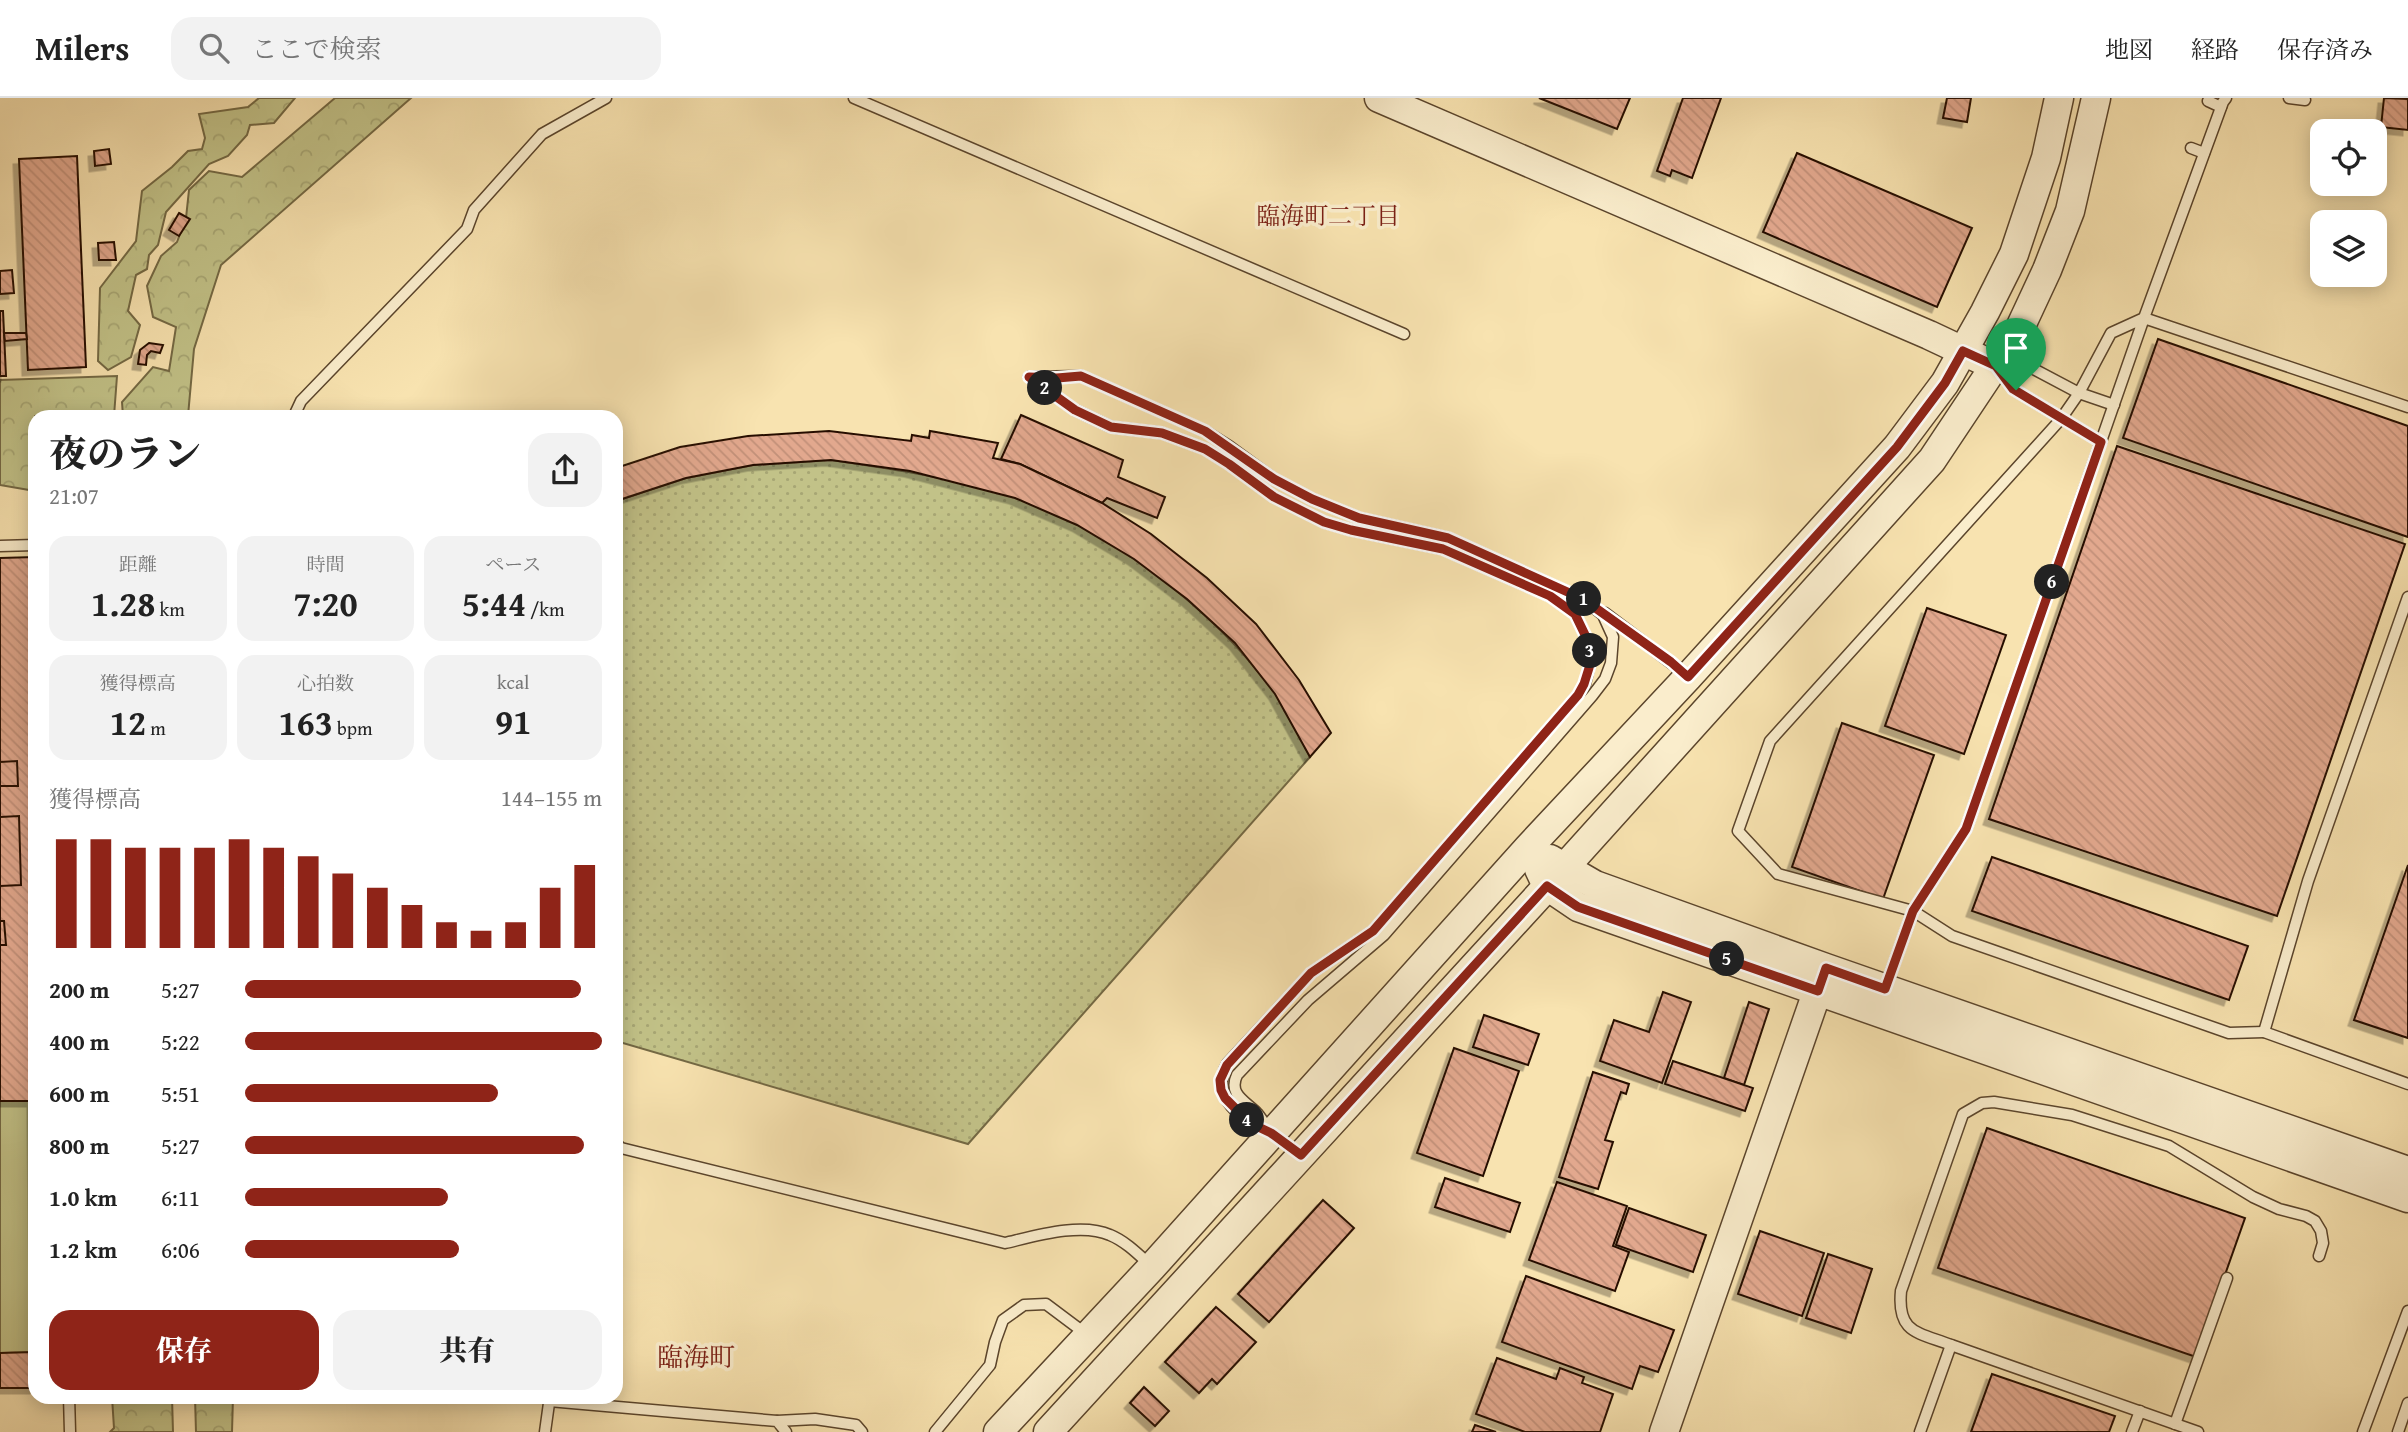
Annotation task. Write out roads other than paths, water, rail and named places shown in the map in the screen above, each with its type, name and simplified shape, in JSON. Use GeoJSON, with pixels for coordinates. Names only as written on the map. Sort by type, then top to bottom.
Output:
{"type":"FeatureCollection","features":[{"type":"Feature","properties":{"kind":"street"},"geometry":{"type":"LineString","coordinates":[[1379,98],[1996,366]]}},
{"type":"Feature","properties":{"kind":"street"},"geometry":{"type":"LineString","coordinates":[[998,1432],[1152,1267],[1528,848],[1897,447],[1945,383],[2014,254],[2043,168],[2059,98]]}},
{"type":"Feature","properties":{"kind":"street"},"geometry":{"type":"LineString","coordinates":[[1048,1432],[1933,460],[2020,328],[2047,270],[2070,211],[2096,98]]}},
{"type":"Feature","properties":{"kind":"street"},"geometry":{"type":"LineString","coordinates":[[1528,848],[1556,876],[1595,886],[1822,980],[2408,1198]]}},
{"type":"Feature","properties":{"kind":"street"},"geometry":{"type":"LineString","coordinates":[[1822,980],[1885,989],[2408,1171]]}},
{"type":"Feature","properties":{"kind":"street"},"geometry":{"type":"LineString","coordinates":[[1664,1432],[1822,980]]}},
{"type":"Feature","properties":{"kind":"street"},"geometry":{"type":"LineString","coordinates":[[1271,1133],[1301,1155]]}},
{"type":"Feature","properties":{"kind":"lane"},"geometry":{"type":"LineString","coordinates":[[297,410],[301,401],[467,229],[474,211],[542,134],[606,98]]}},
{"type":"Feature","properties":{"kind":"lane"},"geometry":{"type":"LineString","coordinates":[[854,98],[1404,334]]}},
{"type":"Feature","properties":{"kind":"lane"},"geometry":{"type":"LineString","coordinates":[[2289,98],[2305,100]]}},
{"type":"Feature","properties":{"kind":"lane"},"geometry":{"type":"LineString","coordinates":[[1885,989],[1913,911],[1966,829],[2144,318],[2224,102],[2208,101]]}},
{"type":"Feature","properties":{"kind":"lane"},"geometry":{"type":"LineString","coordinates":[[2191,148],[2204,153]]}},
{"type":"Feature","properties":{"kind":"lane"},"geometry":{"type":"LineString","coordinates":[[2176,192],[2188,197]]}},
{"type":"Feature","properties":{"kind":"lane"},"geometry":{"type":"LineString","coordinates":[[2408,407],[2144,318],[2111,333],[2079,393],[2061,419],[1770,741],[1738,831],[1778,874],[1913,911],[1952,936],[2229,1032],[2264,1031],[2408,1084]]}},
{"type":"Feature","properties":{"kind":"lane"},"geometry":{"type":"LineString","coordinates":[[1996,366],[2026,365],[2079,393],[2114,405]]}},
{"type":"Feature","properties":{"kind":"lane"},"geometry":{"type":"LineString","coordinates":[[1996,366],[2013,389],[2101,442]]}},
{"type":"Feature","properties":{"kind":"lane"},"geometry":{"type":"LineString","coordinates":[[1271,1133],[1250,1123],[1225,1098],[1220,1080],[1227,1065],[1311,973],[1373,931],[1578,695],[1589,668],[1591,655],[1588,641],[1575,614],[1550,596],[1443,549],[1324,522],[1274,497],[1205,449],[1162,433],[1111,427],[1075,410],[1029,377],[1081,376],[1205,431],[1274,479],[1312,499],[1367,520],[1448,538],[1594,606],[1688,677]]}},
{"type":"Feature","properties":{"kind":"lane"},"geometry":{"type":"LineString","coordinates":[[0,546],[28,545]]}},
{"type":"Feature","properties":{"kind":"lane"},"geometry":{"type":"LineString","coordinates":[[2264,1031],[2308,881],[2408,597]]}},
{"type":"Feature","properties":{"kind":"lane"},"geometry":{"type":"LineString","coordinates":[[1271,1133],[1258,1114],[1237,1095],[1234,1087],[1237,1075],[1308,1000],[1384,935],[1605,679],[1611,663],[1613,637],[1603,615],[1594,606]]}},
{"type":"Feature","properties":{"kind":"lane"},"geometry":{"type":"LineString","coordinates":[[2198,1432],[1951,1345],[1910,1329],[1903,1321],[1900,1308],[1901,1290],[1963,1114],[1982,1103],[1994,1102],[2072,1115],[2169,1146],[2253,1198],[2315,1221],[2321,1231],[2323,1243],[2319,1256]]}},
{"type":"Feature","properties":{"kind":"lane"},"geometry":{"type":"LineString","coordinates":[[623,1147],[1005,1243],[1068,1229],[1109,1234],[1134,1250],[1152,1267]]}},
{"type":"Feature","properties":{"kind":"lane"},"geometry":{"type":"LineString","coordinates":[[2175,1424],[2227,1278]]}},
{"type":"Feature","properties":{"kind":"lane"},"geometry":{"type":"LineString","coordinates":[[934,1432],[990,1365],[1003,1320],[1024,1305],[1046,1304],[1088,1335]]}},
{"type":"Feature","properties":{"kind":"lane"},"geometry":{"type":"LineString","coordinates":[[2363,1432],[2408,1311]]}},
{"type":"Feature","properties":{"kind":"lane"},"geometry":{"type":"LineString","coordinates":[[1920,1432],[1951,1345]]}},
{"type":"Feature","properties":{"kind":"lane"},"geometry":{"type":"LineString","coordinates":[[2398,1432],[2408,1403]]}},
{"type":"Feature","properties":{"kind":"lane"},"geometry":{"type":"LineString","coordinates":[[69,1404],[70,1432]]}},
{"type":"Feature","properties":{"kind":"lane"},"geometry":{"type":"LineString","coordinates":[[545,1432],[549,1404]]}},
{"type":"Feature","properties":{"kind":"lane"},"geometry":{"type":"LineString","coordinates":[[602,1404],[777,1421],[815,1419],[856,1425],[862,1432]]}},
{"type":"Feature","properties":{"kind":"lane"},"geometry":{"type":"LineString","coordinates":[[2132,1432],[2140,1411]]}},
{"type":"Feature","properties":{"kind":"lane"},"geometry":{"type":"LineString","coordinates":[[777,1421],[786,1432]]}},
{"type":"Feature","properties":{"kind":"district","name":"臨海町二丁目"},"geometry":{"type":"Point","coordinates":[1328,216]}},
{"type":"Feature","properties":{"kind":"district","name":"臨海町"},"geometry":{"type":"Point","coordinates":[696,1357]}}]}
